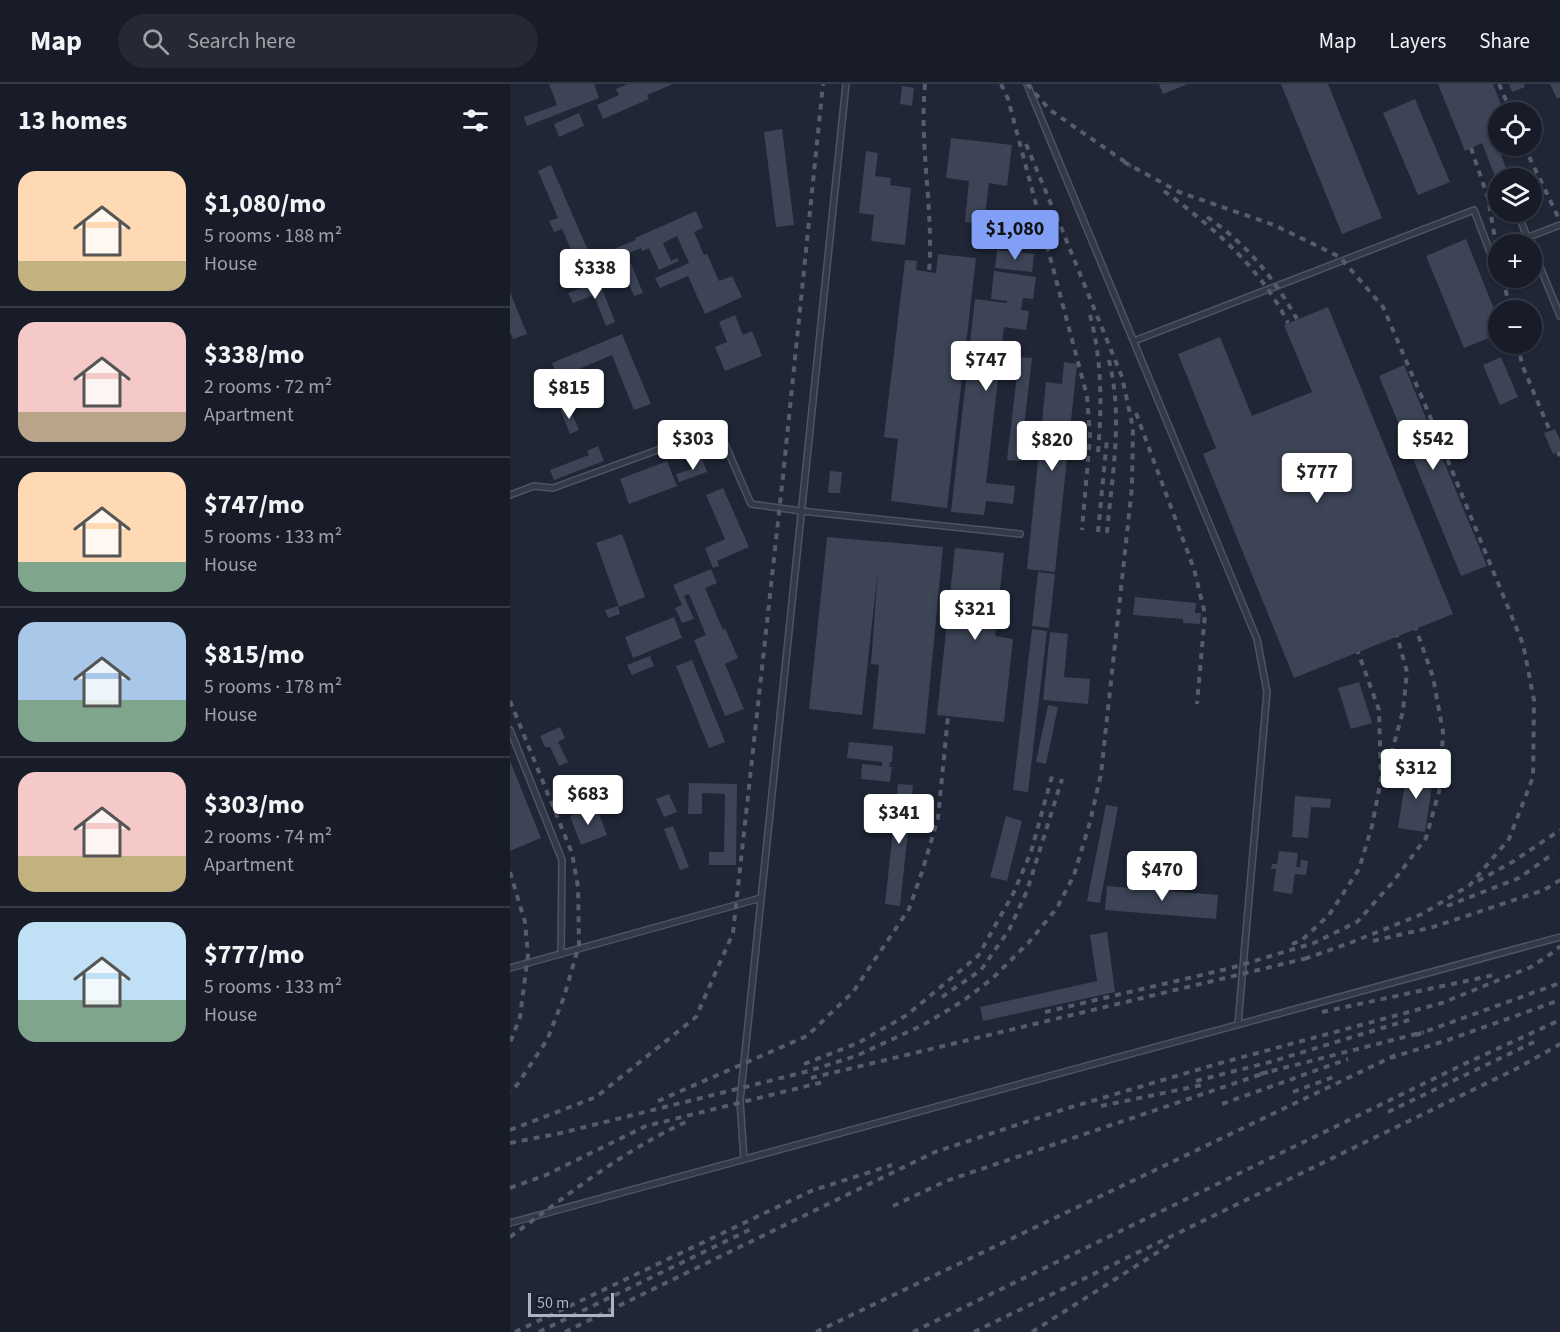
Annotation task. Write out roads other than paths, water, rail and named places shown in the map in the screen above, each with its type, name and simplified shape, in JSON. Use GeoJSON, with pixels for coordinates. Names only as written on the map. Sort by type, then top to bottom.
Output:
{"type":"FeatureCollection","features":[{"type":"Feature","properties":{"kind":"lane"},"geometry":{"type":"LineString","coordinates":[[744,1160],[740,1101],[846,84]]}},
{"type":"Feature","properties":{"kind":"lane"},"geometry":{"type":"LineString","coordinates":[[1027,84],[1257,639],[1267,692],[1238,1024]]}},
{"type":"Feature","properties":{"kind":"lane"},"geometry":{"type":"LineString","coordinates":[[1134,342],[1474,210],[1488,247]]}},
{"type":"Feature","properties":{"kind":"lane"},"geometry":{"type":"LineString","coordinates":[[1538,234],[1560,225]]}},
{"type":"Feature","properties":{"kind":"lane"},"geometry":{"type":"LineString","coordinates":[[1542,273],[1560,316]]}},
{"type":"Feature","properties":{"kind":"lane"},"geometry":{"type":"LineString","coordinates":[[510,495],[534,486],[553,488],[718,428],[751,504],[1020,534]]}},
{"type":"Feature","properties":{"kind":"lane"},"geometry":{"type":"LineString","coordinates":[[510,730],[562,860],[561,954]]}},
{"type":"Feature","properties":{"kind":"lane"},"geometry":{"type":"LineString","coordinates":[[510,968],[761,898]]}},
{"type":"Feature","properties":{"kind":"lane"},"geometry":{"type":"LineString","coordinates":[[510,1223],[1560,937]]}},
{"type":"Feature","properties":{"kind":"railway"},"geometry":{"type":"LineString","coordinates":[[510,1130],[596,1097],[696,1017],[733,933],[823,84]]}},
{"type":"Feature","properties":{"kind":"railway"},"geometry":{"type":"LineString","coordinates":[[925,84],[924,132],[930,225],[929,272]]}},
{"type":"Feature","properties":{"kind":"railway"},"geometry":{"type":"LineString","coordinates":[[1001,84],[1008,99],[1087,396],[1090,437],[1082,530]]}},
{"type":"Feature","properties":{"kind":"railway"},"geometry":{"type":"LineString","coordinates":[[1027,84],[1050,110],[1131,166]]}},
{"type":"Feature","properties":{"kind":"railway"},"geometry":{"type":"LineString","coordinates":[[1499,84],[1507,102]]}},
{"type":"Feature","properties":{"kind":"railway"},"geometry":{"type":"LineString","coordinates":[[1026,144],[1056,216]]}},
{"type":"Feature","properties":{"kind":"railway"},"geometry":{"type":"LineString","coordinates":[[1471,148],[1488,198],[1494,234]]}},
{"type":"Feature","properties":{"kind":"railway"},"geometry":{"type":"LineString","coordinates":[[1529,156],[1560,221]]}},
{"type":"Feature","properties":{"kind":"railway"},"geometry":{"type":"LineString","coordinates":[[1124,162],[1179,192],[1274,225],[1340,257],[1383,307],[1523,644],[1534,700],[1533,777],[1509,839],[1470,885],[1422,914],[1304,959]]}},
{"type":"Feature","properties":{"kind":"railway"},"geometry":{"type":"LineString","coordinates":[[1164,191],[1218,234],[1250,267],[1277,303],[1288,323]]}},
{"type":"Feature","properties":{"kind":"railway"},"geometry":{"type":"LineString","coordinates":[[510,1143],[561,1133],[805,1072],[856,1056],[923,1025],[963,1001],[993,978],[1029,942],[1057,908],[1074,875],[1101,774],[1132,487],[1133,428],[1122,377],[1054,210]]}},
{"type":"Feature","properties":{"kind":"railway"},"geometry":{"type":"LineString","coordinates":[[1207,217],[1235,239],[1258,263],[1279,289],[1297,319]]}},
{"type":"Feature","properties":{"kind":"railway"},"geometry":{"type":"LineString","coordinates":[[1505,288],[1508,300]]}},
{"type":"Feature","properties":{"kind":"railway"},"geometry":{"type":"LineString","coordinates":[[1090,315],[1097,349],[1100,383],[1098,452]]}},
{"type":"Feature","properties":{"kind":"railway"},"geometry":{"type":"LineString","coordinates":[[1520,354],[1550,431]]}},
{"type":"Feature","properties":{"kind":"railway"},"geometry":{"type":"LineString","coordinates":[[1107,533],[1116,423],[1113,379],[1108,357]]}},
{"type":"Feature","properties":{"kind":"railway"},"geometry":{"type":"LineString","coordinates":[[1136,413],[1194,569],[1205,614],[1197,704]]}},
{"type":"Feature","properties":{"kind":"railway"},"geometry":{"type":"LineString","coordinates":[[1098,532],[1107,439]]}},
{"type":"Feature","properties":{"kind":"railway"},"geometry":{"type":"LineString","coordinates":[[1558,452],[1560,456]]}},
{"type":"Feature","properties":{"kind":"railway"},"geometry":{"type":"LineString","coordinates":[[1045,1012],[1231,968],[1314,943],[1357,922],[1392,883],[1426,838],[1440,788],[1443,732],[1433,677],[1416,629]]}},
{"type":"Feature","properties":{"kind":"railway"},"geometry":{"type":"LineString","coordinates":[[1385,777],[1403,711],[1407,672],[1397,636]]}},
{"type":"Feature","properties":{"kind":"railway"},"geometry":{"type":"LineString","coordinates":[[1292,944],[1302,940],[1329,915],[1359,869],[1372,826],[1381,779],[1379,710],[1358,652]]}},
{"type":"Feature","properties":{"kind":"railway"},"geometry":{"type":"LineString","coordinates":[[510,701],[572,853],[578,887],[579,945],[564,997],[547,1040],[517,1085],[510,1091]]}},
{"type":"Feature","properties":{"kind":"railway"},"geometry":{"type":"LineString","coordinates":[[658,1101],[807,1036],[853,992],[909,909],[922,872],[938,818],[948,716]]}},
{"type":"Feature","properties":{"kind":"railway"},"geometry":{"type":"LineString","coordinates":[[804,1064],[858,1043],[907,1015],[978,956],[1013,894],[1031,852],[1052,776]]}},
{"type":"Feature","properties":{"kind":"railway"},"geometry":{"type":"LineString","coordinates":[[942,997],[981,970],[1009,930],[1027,891],[1062,779]]}},
{"type":"Feature","properties":{"kind":"railway"},"geometry":{"type":"LineString","coordinates":[[1478,881],[1514,861],[1560,830]]}},
{"type":"Feature","properties":{"kind":"railway"},"geometry":{"type":"LineString","coordinates":[[1447,906],[1519,878],[1554,853]]}},
{"type":"Feature","properties":{"kind":"railway"},"geometry":{"type":"LineString","coordinates":[[510,872],[525,922],[528,955],[520,1017],[510,1043]]}},
{"type":"Feature","properties":{"kind":"railway"},"geometry":{"type":"LineString","coordinates":[[1373,941],[1433,927],[1544,890],[1560,880]]}},
{"type":"Feature","properties":{"kind":"railway"},"geometry":{"type":"LineString","coordinates":[[565,1332],[935,1152],[1065,1109],[1217,1064],[1442,1003],[1531,967],[1560,946]]}},
{"type":"Feature","properties":{"kind":"railway"},"geometry":{"type":"LineString","coordinates":[[811,1078],[1312,957]]}},
{"type":"Feature","properties":{"kind":"railway"},"geometry":{"type":"LineString","coordinates":[[1322,1012],[1494,975]]}},
{"type":"Feature","properties":{"kind":"railway"},"geometry":{"type":"LineString","coordinates":[[1416,1035],[1560,983]]}},
{"type":"Feature","properties":{"kind":"railway"},"geometry":{"type":"LineString","coordinates":[[1390,1058],[1560,1000]]}},
{"type":"Feature","properties":{"kind":"railway"},"geometry":{"type":"LineString","coordinates":[[1196,1081],[1270,1062],[1412,1019]]}},
{"type":"Feature","properties":{"kind":"railway"},"geometry":{"type":"LineString","coordinates":[[913,1332],[1460,1066],[1560,1020]]}},
{"type":"Feature","properties":{"kind":"railway"},"geometry":{"type":"LineString","coordinates":[[1260,1074],[1424,1032]]}},
{"type":"Feature","properties":{"kind":"railway"},"geometry":{"type":"LineString","coordinates":[[1388,1112],[1534,1042]]}},
{"type":"Feature","properties":{"kind":"railway"},"geometry":{"type":"LineString","coordinates":[[974,1332],[1516,1069],[1560,1044]]}},
{"type":"Feature","properties":{"kind":"railway"},"geometry":{"type":"LineString","coordinates":[[816,1332],[1396,1055]]}},
{"type":"Feature","properties":{"kind":"railway"},"geometry":{"type":"LineString","coordinates":[[1222,1104],[1348,1059]]}},
{"type":"Feature","properties":{"kind":"railway"},"geometry":{"type":"LineString","coordinates":[[893,1206],[946,1181],[1268,1072]]}},
{"type":"Feature","properties":{"kind":"railway"},"geometry":{"type":"LineString","coordinates":[[1293,1092],[1336,1076]]}},
{"type":"Feature","properties":{"kind":"railway"},"geometry":{"type":"LineString","coordinates":[[510,1188],[546,1175],[646,1126],[823,1082]]}},
{"type":"Feature","properties":{"kind":"railway"},"geometry":{"type":"LineString","coordinates":[[1101,1106],[1207,1084]]}},
{"type":"Feature","properties":{"kind":"railway"},"geometry":{"type":"LineString","coordinates":[[510,1237],[618,1160],[688,1121]]}},
{"type":"Feature","properties":{"kind":"railway"},"geometry":{"type":"LineString","coordinates":[[515,1332],[811,1191],[892,1165]]}},
{"type":"Feature","properties":{"kind":"railway"},"geometry":{"type":"LineString","coordinates":[[539,1332],[751,1229]]}},
{"type":"Feature","properties":{"kind":"railway"},"geometry":{"type":"LineString","coordinates":[[1032,1332],[1169,1245]]}}]}
